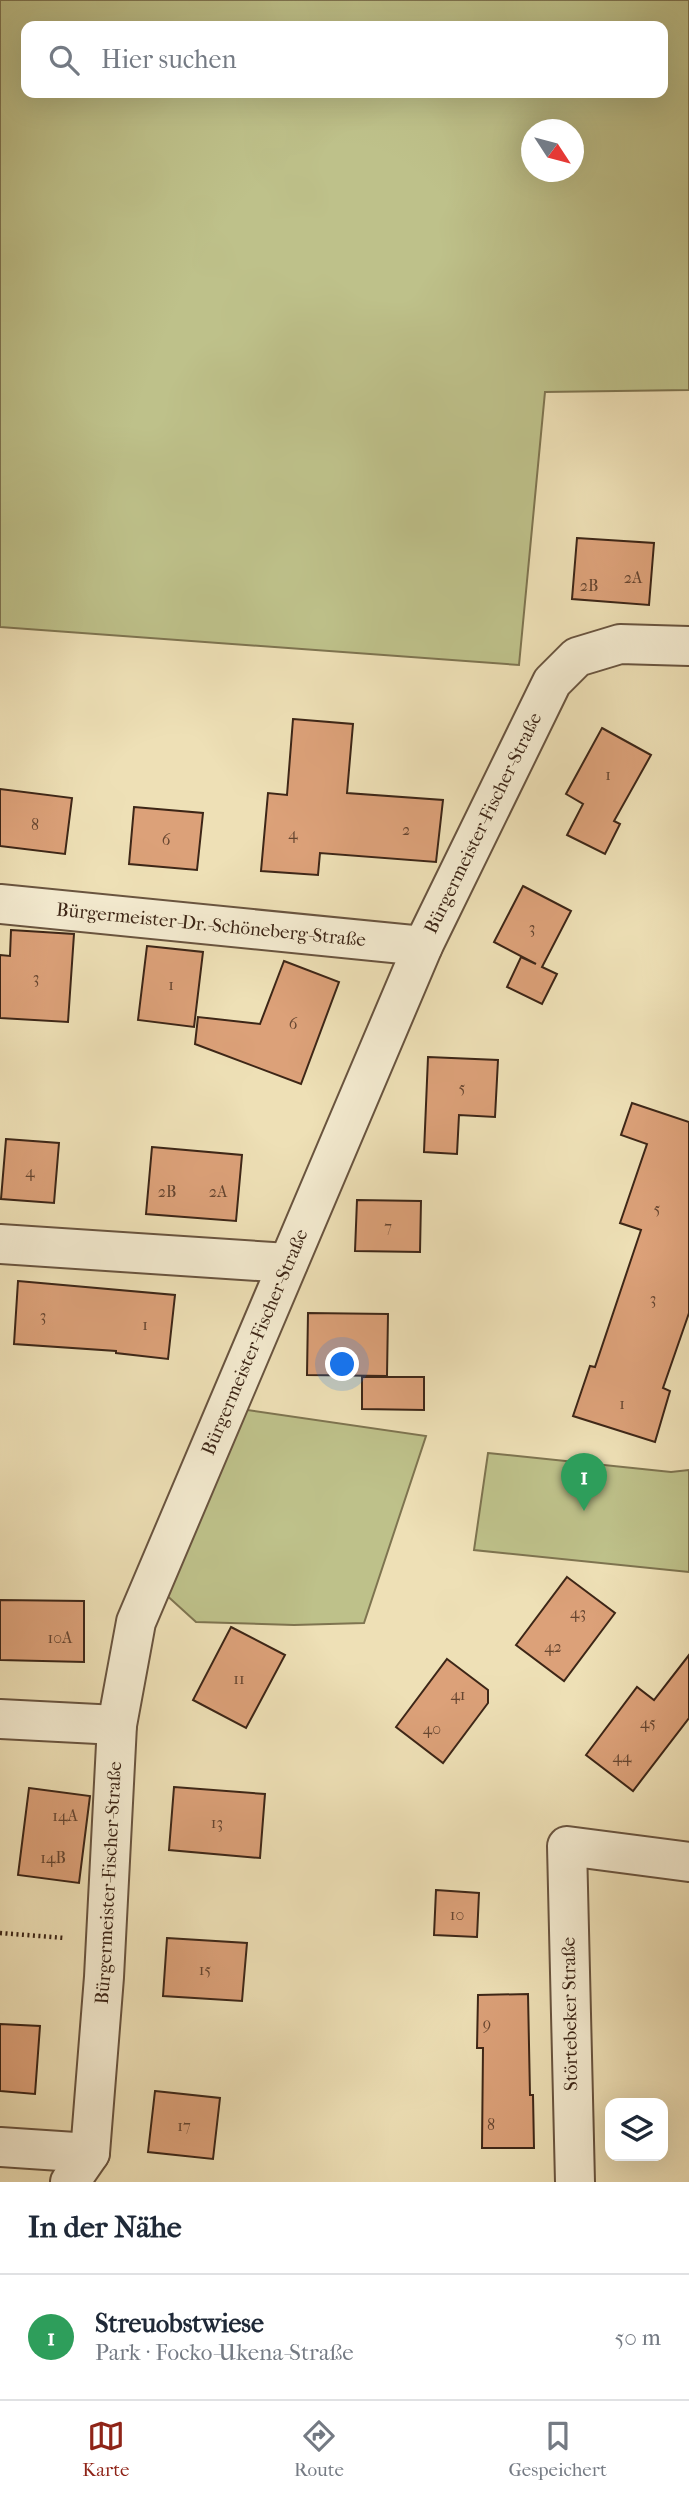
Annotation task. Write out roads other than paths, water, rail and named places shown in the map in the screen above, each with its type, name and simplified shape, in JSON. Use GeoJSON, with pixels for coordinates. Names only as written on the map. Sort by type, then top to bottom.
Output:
{"type":"FeatureCollection","features":[{"type":"Feature","properties":{"kind":"street","name":"Bürgermeister-Fischer-Straße"},"geometry":{"type":"LineString","coordinates":[[80,2168],[106,1941],[117,1725],[136,1622],[423,946],[552,682],[577,657],[620,644],[689,646]]}},
{"type":"Feature","properties":{"kind":"street","name":"Bürgermeister-Dr.-Schöneberg-Straße"},"geometry":{"type":"LineString","coordinates":[[0,904],[423,946]]}},
{"type":"Feature","properties":{"kind":"street"},"geometry":{"type":"LineString","coordinates":[[0,1244],[288,1263]]}},
{"type":"Feature","properties":{"kind":"street"},"geometry":{"type":"LineString","coordinates":[[0,1719],[117,1725]]}},
{"type":"Feature","properties":{"kind":"street","name":"Störtebeker Straße"},"geometry":{"type":"LineString","coordinates":[[575,2182],[567,1846],[689,1862]]}},
{"type":"Feature","properties":{"kind":"street"},"geometry":{"type":"LineString","coordinates":[[0,2147],[80,2168]]}},
{"type":"Feature","properties":{"kind":"place","name":"Streuobstwiese"},"geometry":{"type":"Point","coordinates":[584,1511]}}]}
